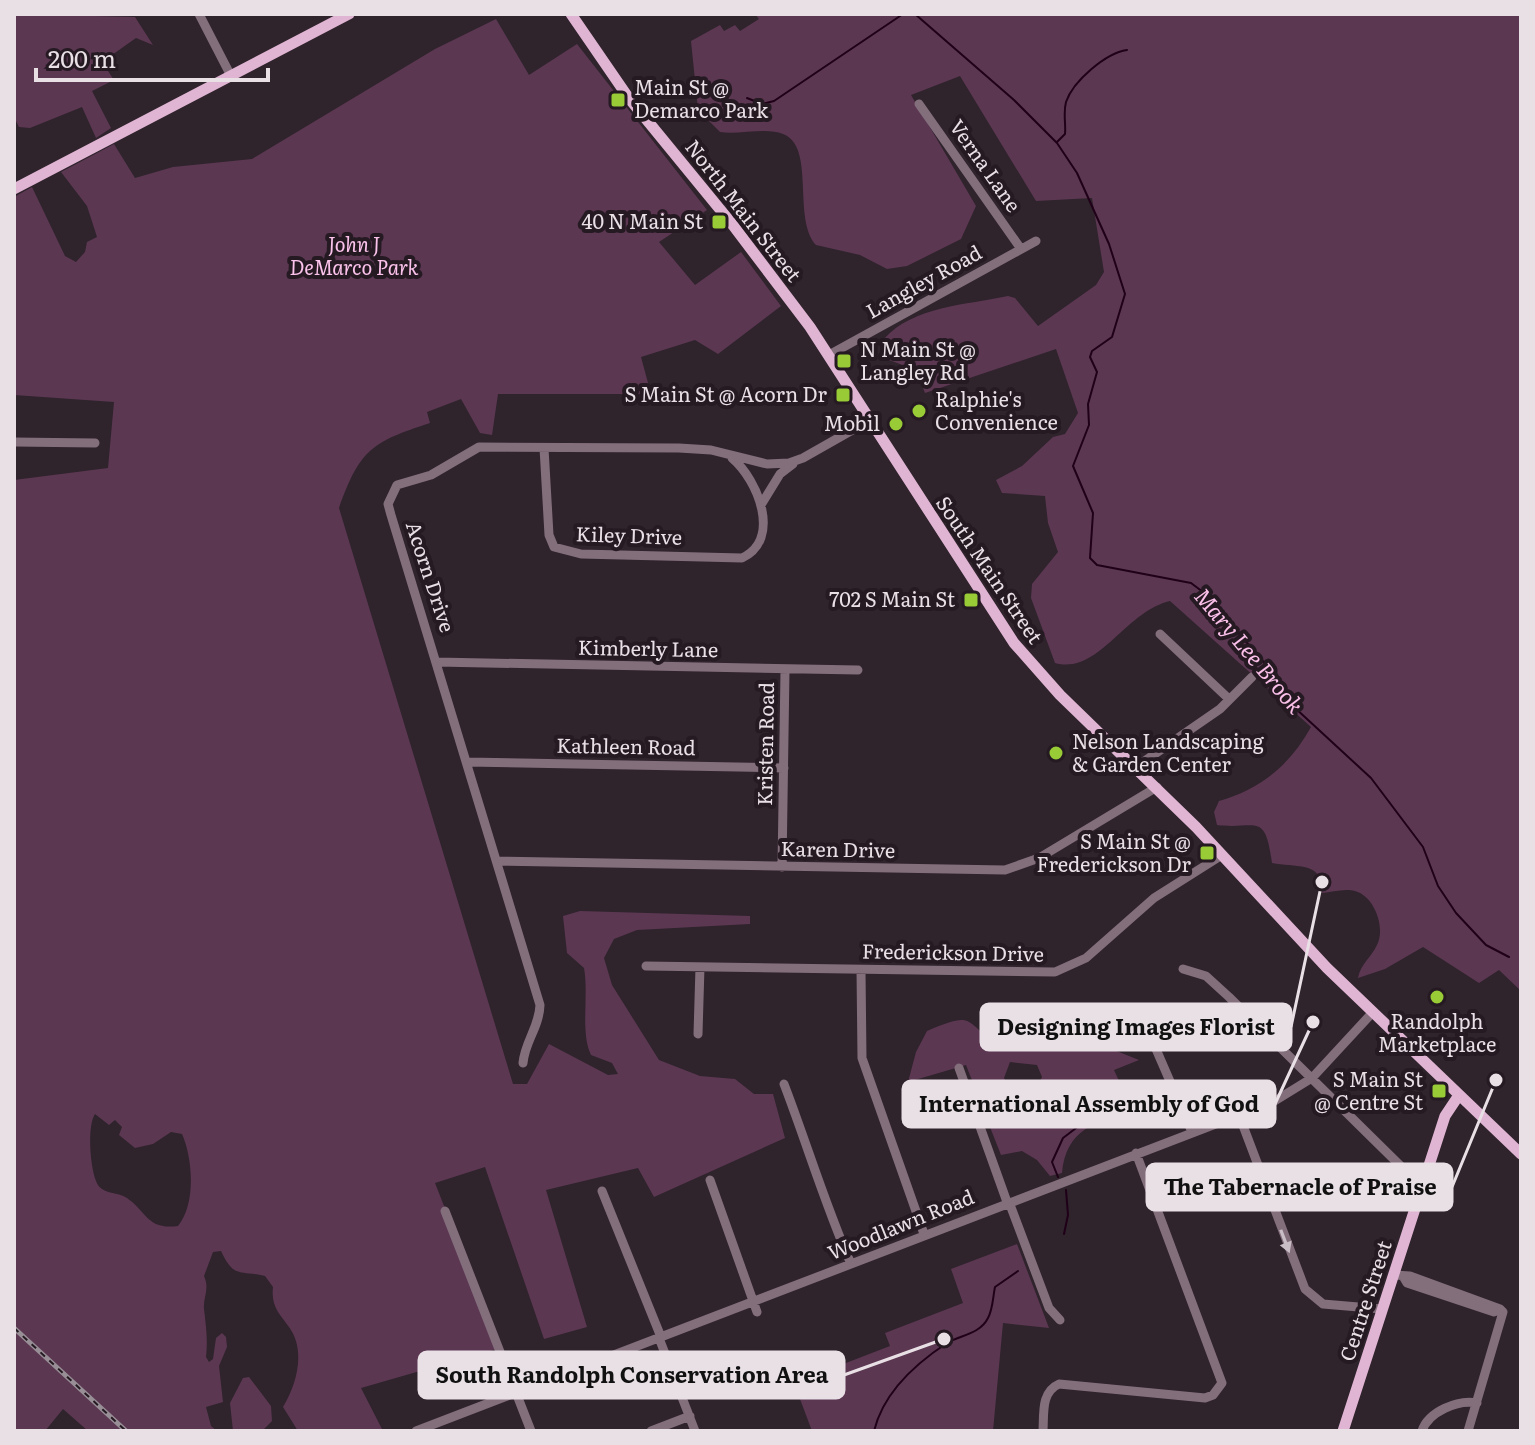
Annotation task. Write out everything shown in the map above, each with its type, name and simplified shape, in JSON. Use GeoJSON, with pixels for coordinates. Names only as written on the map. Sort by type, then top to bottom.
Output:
{"type":"FeatureCollection","features":[{"type":"Feature","properties":{"kind":"main road"},"geometry":{"type":"LineString","coordinates":[[14,189],[349,14]]}},
{"type":"Feature","properties":{"kind":"main road","name":"North Main Street"},"geometry":{"type":"LineString","coordinates":[[571,14],[615,81],[758,257],[829,355]]}},
{"type":"Feature","properties":{"kind":"main road","name":"South Main Street"},"geometry":{"type":"LineString","coordinates":[[829,355],[1014,643],[1060,695],[1157,787],[1373,1012],[1521,1154]]}},
{"type":"Feature","properties":{"kind":"main road","name":"Centre Street"},"geometry":{"type":"LineString","coordinates":[[1343,1431],[1382,1309],[1399,1276],[1422,1187],[1447,1110],[1459,1095]]}},
{"type":"Feature","properties":{"kind":"street"},"geometry":{"type":"LineString","coordinates":[[199,14],[231,76]]}},
{"type":"Feature","properties":{"kind":"street","name":"Verna Lane"},"geometry":{"type":"LineString","coordinates":[[919,104],[1021,249]]}},
{"type":"Feature","properties":{"kind":"street","name":"Langley Road"},"geometry":{"type":"LineString","coordinates":[[829,355],[1036,241]]}},
{"type":"Feature","properties":{"kind":"street","name":"Acorn Drive"},"geometry":{"type":"LineString","coordinates":[[523,1063],[524,1048],[539,1019],[540,1005],[391,515],[391,494],[397,485],[431,475],[479,447],[679,448],[767,464],[803,458],[870,420]]}},
{"type":"Feature","properties":{"kind":"street"},"geometry":{"type":"LineString","coordinates":[[14,442],[95,443]]}},
{"type":"Feature","properties":{"kind":"street","name":"Kiley Drive"},"geometry":{"type":"LineString","coordinates":[[544,448],[549,535],[554,547],[567,552],[742,558],[757,548],[761,535],[761,506],[752,478],[728,455]]}},
{"type":"Feature","properties":{"kind":"street","name":"Kiley Drive"},"geometry":{"type":"LineString","coordinates":[[761,506],[780,474],[803,458]]}},
{"type":"Feature","properties":{"kind":"street"},"geometry":{"type":"LineString","coordinates":[[1160,634],[1229,699]]}},
{"type":"Feature","properties":{"kind":"street","name":"Kimberly Lane"},"geometry":{"type":"LineString","coordinates":[[437,662],[858,670]]}},
{"type":"Feature","properties":{"kind":"street","name":"Kristen Road"},"geometry":{"type":"LineString","coordinates":[[782,867],[785,670]]}},
{"type":"Feature","properties":{"kind":"street"},"geometry":{"type":"LineString","coordinates":[[1136,767],[1229,699],[1252,677]]}},
{"type":"Feature","properties":{"kind":"street","name":"Kathleen Road"},"geometry":{"type":"LineString","coordinates":[[467,762],[784,768]]}},
{"type":"Feature","properties":{"kind":"street","name":"Karen Drive"},"geometry":{"type":"LineString","coordinates":[[497,861],[1005,870],[1039,858],[1157,787]]}},
{"type":"Feature","properties":{"kind":"street","name":"Frederickson Drive"},"geometry":{"type":"LineString","coordinates":[[646,966],[1055,972],[1086,958],[1154,898],[1222,855]]}},
{"type":"Feature","properties":{"kind":"street"},"geometry":{"type":"LineString","coordinates":[[698,1034],[700,967]]}},
{"type":"Feature","properties":{"kind":"street"},"geometry":{"type":"LineString","coordinates":[[1183,969],[1206,976],[1422,1187]]}},
{"type":"Feature","properties":{"kind":"street"},"geometry":{"type":"LineString","coordinates":[[861,970],[862,1058],[924,1234]]}},
{"type":"Feature","properties":{"kind":"street","name":"Woodlawn Road"},"geometry":{"type":"LineString","coordinates":[[416,1431],[660,1337],[755,1307],[924,1234],[1287,1096],[1312,1078],[1373,1012]]}},
{"type":"Feature","properties":{"kind":"street"},"geometry":{"type":"LineString","coordinates":[[1146,1026],[1192,1132]]}},
{"type":"Feature","properties":{"kind":"street"},"geometry":{"type":"LineString","coordinates":[[959,1068],[1049,1308],[1060,1320]]}},
{"type":"Feature","properties":{"kind":"street"},"geometry":{"type":"LineString","coordinates":[[784,1084],[817,1168],[829,1216],[851,1264]]}},
{"type":"Feature","properties":{"kind":"street"},"geometry":{"type":"LineString","coordinates":[[1239,1115],[1305,1289],[1323,1304],[1382,1309]]}},
{"type":"Feature","properties":{"kind":"street"},"geometry":{"type":"LineString","coordinates":[[1043,1431],[1045,1399],[1052,1386],[1059,1384],[1205,1398],[1213,1395],[1222,1383],[1136,1153]]}},
{"type":"Feature","properties":{"kind":"street"},"geometry":{"type":"LineString","coordinates":[[710,1180],[755,1307]]}},
{"type":"Feature","properties":{"kind":"street"},"geometry":{"type":"LineString","coordinates":[[602,1191],[695,1431]]}},
{"type":"Feature","properties":{"kind":"street"},"geometry":{"type":"LineString","coordinates":[[445,1211],[531,1431]]}},
{"type":"Feature","properties":{"kind":"street"},"geometry":{"type":"LineString","coordinates":[[1399,1276],[1410,1276],[1503,1312],[1468,1431]]}},
{"type":"Feature","properties":{"kind":"street"},"geometry":{"type":"LineString","coordinates":[[1422,1431],[1431,1416],[1464,1401],[1477,1403]]}},
{"type":"Feature","properties":{"kind":"street"},"geometry":{"type":"LineString","coordinates":[[651,1431],[690,1416]]}},
{"type":"Feature","properties":{"kind":"green space"},"geometry":{"type":"Polygon","coordinates":[[[14,14],[135,17],[153,45],[136,38],[102,62],[114,80],[92,91],[111,128],[96,138],[82,107],[30,128],[19,127],[14,117],[14,14]]]}},
{"type":"Feature","properties":{"kind":"green space"},"geometry":{"type":"Polygon","coordinates":[[[755,14],[1521,14],[1521,991],[1499,970],[1479,983],[1423,947],[1385,969],[1358,978],[1379,938],[1379,921],[1368,899],[1351,890],[1322,893],[1321,882],[1313,870],[1272,863],[1266,835],[1256,826],[1217,825],[1214,812],[1219,801],[1248,790],[1273,774],[1294,753],[1311,727],[1170,601],[1139,617],[1099,652],[1085,660],[1071,664],[1055,663],[1031,598],[1032,584],[1058,552],[1048,523],[1045,496],[1002,493],[996,480],[1022,466],[1053,437],[1065,434],[1078,413],[1056,349],[925,393],[916,370],[889,360],[884,339],[896,328],[925,313],[1008,296],[1015,298],[1038,326],[1096,285],[1104,272],[1092,198],[1036,201],[960,76],[911,95],[976,206],[961,239],[907,266],[887,269],[860,255],[816,245],[805,218],[802,168],[793,141],[776,132],[720,132],[698,110],[691,41],[720,25],[724,31],[735,25],[740,31],[759,19],[755,14]]]}},
{"type":"Feature","properties":{"kind":"green space","name":"John J DeMarco Park"},"geometry":{"type":"Polygon","coordinates":[[[496,19],[529,75],[577,44],[707,210],[659,242],[695,285],[741,252],[781,306],[718,354],[695,340],[641,357],[651,394],[498,394],[492,435],[480,433],[461,399],[427,412],[430,423],[394,436],[371,450],[354,472],[339,508],[513,1084],[527,1084],[549,1044],[608,1075],[618,1074],[612,1063],[591,1055],[585,1025],[584,968],[567,953],[563,916],[580,911],[750,916],[750,924],[637,930],[614,939],[604,958],[612,985],[659,1060],[700,1076],[735,1079],[754,1094],[773,1094],[785,1138],[654,1197],[638,1168],[546,1190],[587,1327],[544,1339],[485,1167],[435,1183],[500,1348],[361,1388],[383,1431],[298,1431],[283,1407],[298,1367],[294,1336],[276,1308],[273,1287],[265,1276],[234,1270],[221,1251],[213,1252],[204,1276],[206,1357],[209,1362],[213,1359],[216,1338],[222,1333],[226,1337],[227,1347],[219,1366],[223,1402],[206,1407],[211,1426],[217,1431],[88,1431],[63,1409],[45,1431],[14,1431],[14,480],[108,468],[114,402],[14,395],[14,197],[32,187],[65,256],[76,262],[85,252],[87,242],[97,237],[87,206],[61,172],[114,144],[135,178],[173,167],[252,159],[435,49],[496,19]],[[95,1114],[90,1146],[98,1185],[105,1191],[127,1198],[154,1223],[178,1226],[188,1206],[191,1181],[189,1156],[182,1134],[171,1132],[153,1144],[135,1148],[119,1135],[122,1127],[115,1120],[109,1125],[95,1114]]]}},
{"type":"Feature","properties":{"kind":"green space"},"geometry":{"type":"Polygon","coordinates":[[[1153,1003],[1157,1019],[1120,1030],[1104,1046],[1139,1060],[1114,1070],[1132,1109],[1095,1124],[1076,1137],[1069,1146],[1062,1173],[1050,1176],[1037,1160],[1022,1151],[1001,1155],[988,1122],[1035,1091],[1042,1077],[1037,1065],[1010,1062],[1004,1078],[1009,1088],[982,1106],[966,1065],[908,1082],[916,1052],[927,1031],[954,1021],[968,1021],[1000,1047],[1153,1003]]]}},
{"type":"Feature","properties":{"kind":"green space"},"geometry":{"type":"Polygon","coordinates":[[[1017,1244],[1049,1328],[1003,1323],[993,1431],[812,1431],[794,1383],[890,1346],[885,1333],[963,1303],[951,1269],[1017,1244]]]}},
{"type":"Feature","properties":{"kind":"green space"},"geometry":{"type":"Polygon","coordinates":[[[249,1377],[271,1406],[272,1421],[262,1431],[233,1431],[230,1403],[243,1378],[249,1377]]]}},
{"type":"Feature","properties":{"kind":"waterway"},"geometry":{"type":"LineString","coordinates":[[747,98],[762,104],[774,101],[903,14]]}},
{"type":"Feature","properties":{"kind":"waterway","name":"Mary Lee Brook"},"geometry":{"type":"LineString","coordinates":[[915,14],[1014,100],[1057,143],[1077,173],[1109,244],[1125,294],[1112,337],[1092,351],[1090,357],[1097,372],[1088,404],[1089,425],[1073,466],[1093,513],[1090,558],[1097,565],[1191,583],[1203,592],[1280,681],[1294,707],[1371,778],[1423,847],[1438,886],[1456,913],[1486,945],[1509,957]]}},
{"type":"Feature","properties":{"kind":"waterway"},"geometry":{"type":"LineString","coordinates":[[1057,142],[1065,134],[1066,102],[1076,85],[1100,62],[1127,50]]}},
{"type":"Feature","properties":{"kind":"waterway"},"geometry":{"type":"LineString","coordinates":[[1058,1177],[1052,1162],[1063,1138],[1088,1119]]}},
{"type":"Feature","properties":{"kind":"waterway"},"geometry":{"type":"LineString","coordinates":[[1064,1234],[1068,1215],[1066,1190]]}},
{"type":"Feature","properties":{"kind":"waterway"},"geometry":{"type":"LineString","coordinates":[[874,1431],[878,1417],[902,1381],[923,1360],[947,1343],[980,1328],[990,1314],[995,1287],[1018,1271]]}},
{"type":"Feature","properties":{"kind":"railway"},"geometry":{"type":"LineString","coordinates":[[14,1328],[126,1431]]}},
{"type":"Feature","properties":{"kind":"place","name":"Main St @ Demarco Park"},"geometry":{"type":"Point","coordinates":[618,100]}},
{"type":"Feature","properties":{"kind":"place","name":"40 N Main St"},"geometry":{"type":"Point","coordinates":[719,222]}},
{"type":"Feature","properties":{"kind":"place","name":"N Main St @ Langley Rd"},"geometry":{"type":"Point","coordinates":[844,361]}},
{"type":"Feature","properties":{"kind":"place","name":"S Main St @ Acorn Dr"},"geometry":{"type":"Point","coordinates":[843,395]}},
{"type":"Feature","properties":{"kind":"place","name":"Ralphie's Convenience"},"geometry":{"type":"Point","coordinates":[919,411]}},
{"type":"Feature","properties":{"kind":"place","name":"Mobil"},"geometry":{"type":"Point","coordinates":[896,424]}},
{"type":"Feature","properties":{"kind":"place","name":"702 S Main St"},"geometry":{"type":"Point","coordinates":[971,600]}},
{"type":"Feature","properties":{"kind":"place","name":"Nelson Landscaping & Garden Center"},"geometry":{"type":"Point","coordinates":[1056,753]}},
{"type":"Feature","properties":{"kind":"place","name":"S Main St @ Frederickson Dr"},"geometry":{"type":"Point","coordinates":[1207,853]}},
{"type":"Feature","properties":{"kind":"place","name":"Designing Images Florist"},"geometry":{"type":"Point","coordinates":[1322,882]}},
{"type":"Feature","properties":{"kind":"place","name":"Randolph Marketplace"},"geometry":{"type":"Point","coordinates":[1437,997]}},
{"type":"Feature","properties":{"kind":"place","name":"International Assembly of God"},"geometry":{"type":"Point","coordinates":[1313,1022]}},
{"type":"Feature","properties":{"kind":"place","name":"The Tabernacle of Praise"},"geometry":{"type":"Point","coordinates":[1496,1080]}},
{"type":"Feature","properties":{"kind":"place","name":"S Main St @ Centre St"},"geometry":{"type":"Point","coordinates":[1439,1091]}},
{"type":"Feature","properties":{"kind":"place","name":"South Randolph Conservation Area"},"geometry":{"type":"Point","coordinates":[944,1339]}}]}
